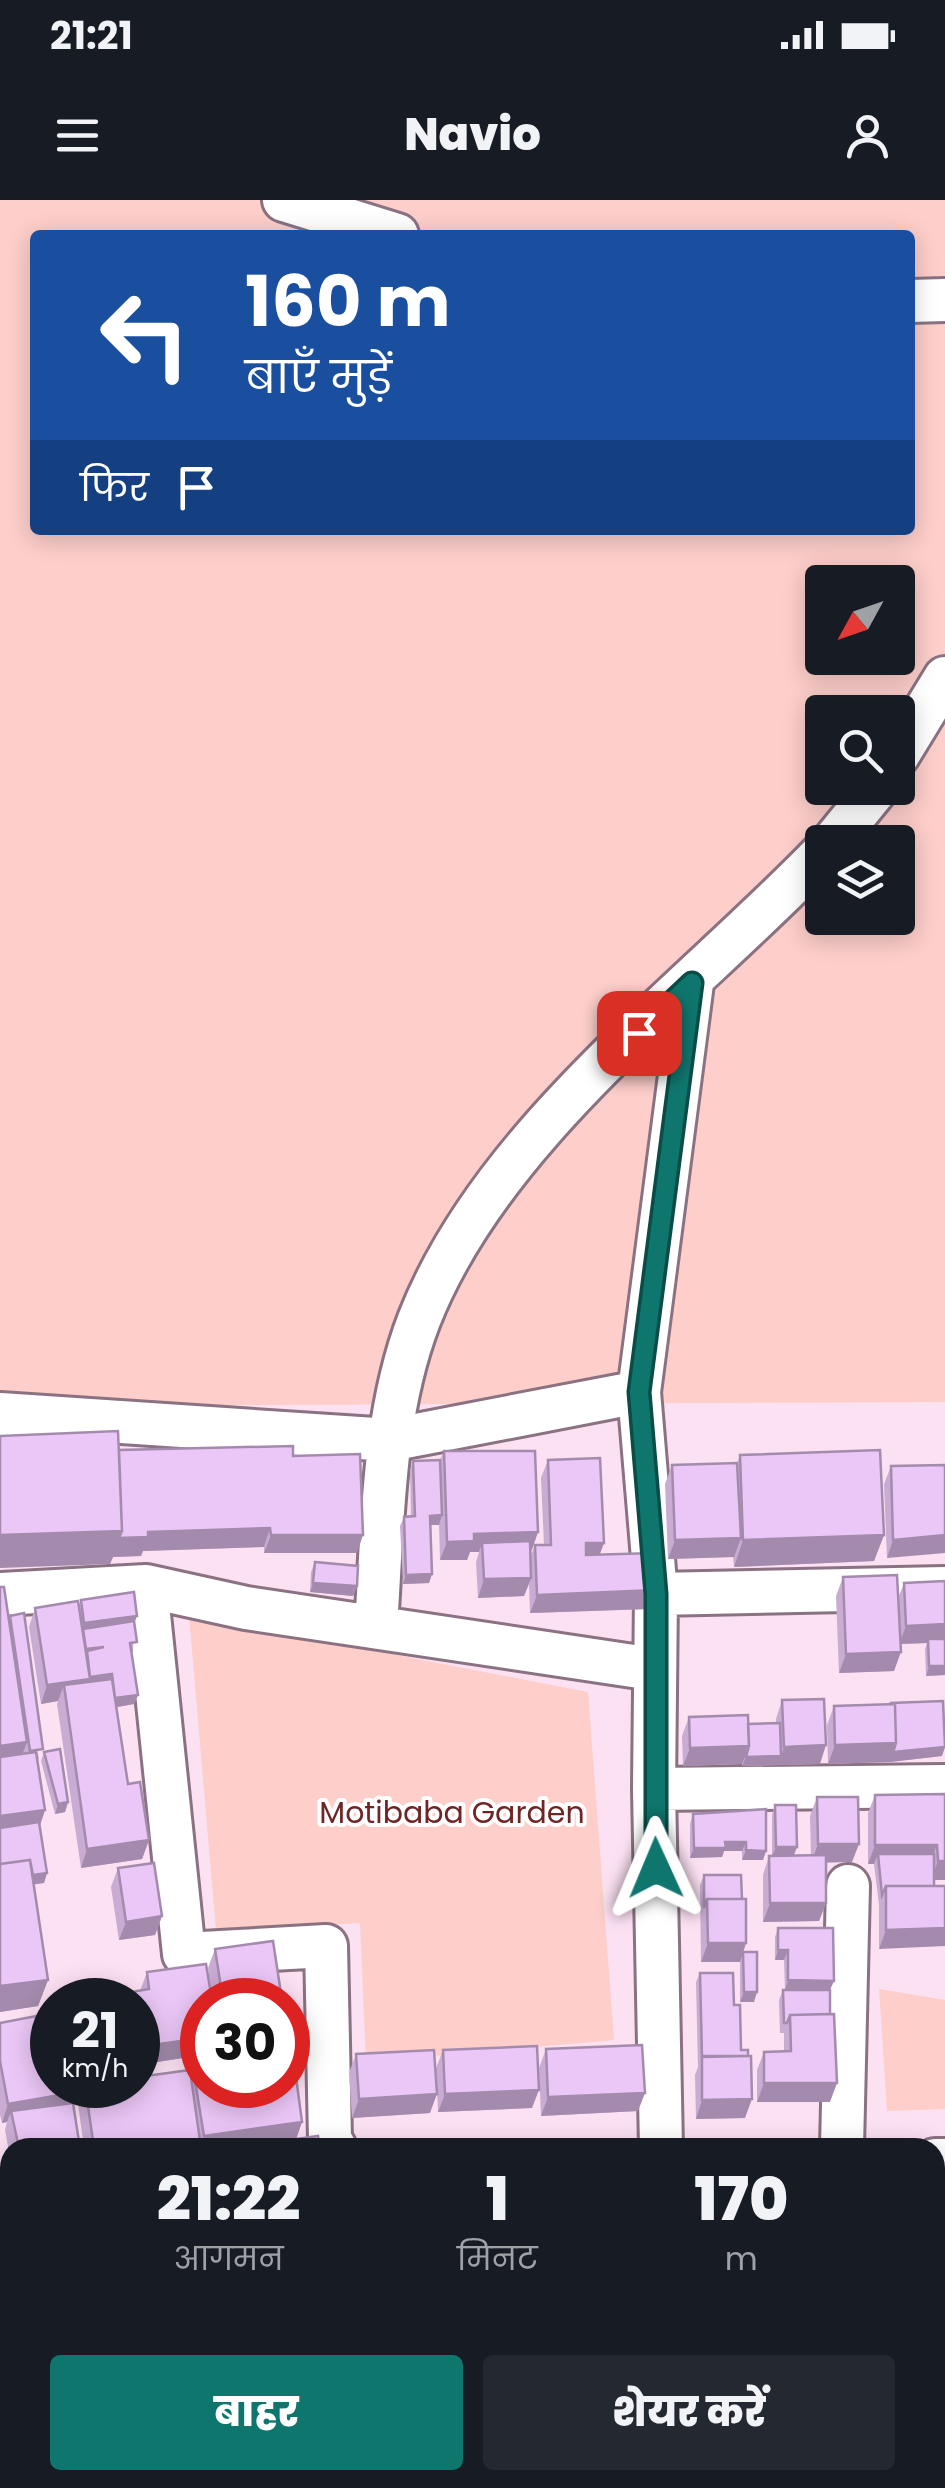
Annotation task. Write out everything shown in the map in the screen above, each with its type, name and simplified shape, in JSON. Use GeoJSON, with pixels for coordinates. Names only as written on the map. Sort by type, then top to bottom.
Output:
{"type":"FeatureCollection","features":[{"type":"Feature","properties":{"kind":"street"},"geometry":{"type":"LineString","coordinates":[[284,200],[381,230]]}},
{"type":"Feature","properties":{"kind":"street"},"geometry":{"type":"LineString","coordinates":[[915,301],[945,300]]}},
{"type":"Feature","properties":{"kind":"street"},"geometry":{"type":"LineString","coordinates":[[915,727],[945,678]]}},
{"type":"Feature","properties":{"kind":"street"},"geometry":{"type":"LineString","coordinates":[[847,825],[863,805]]}},
{"type":"Feature","properties":{"kind":"street"},"geometry":{"type":"LineString","coordinates":[[376,1626],[390,1440],[419,1318],[458,1242],[498,1182],[559,1110],[805,871]]}},
{"type":"Feature","properties":{"kind":"street"},"geometry":{"type":"LineString","coordinates":[[661,2138],[654,1789],[656,1594],[639,1392],[692,983]]}},
{"type":"Feature","properties":{"kind":"street"},"geometry":{"type":"LineString","coordinates":[[0,1414],[390,1440],[639,1392]]}},
{"type":"Feature","properties":{"kind":"street"},"geometry":{"type":"LineString","coordinates":[[0,1594],[146,1586],[246,1608],[653,1669]]}},
{"type":"Feature","properties":{"kind":"street"},"geometry":{"type":"LineString","coordinates":[[146,1586],[184,1954],[326,1946],[330,2138]]}},
{"type":"Feature","properties":{"kind":"street"},"geometry":{"type":"LineString","coordinates":[[656,1594],[945,1588]]}},
{"type":"Feature","properties":{"kind":"street"},"geometry":{"type":"LineString","coordinates":[[654,1789],[945,1786]]}},
{"type":"Feature","properties":{"kind":"street"},"geometry":{"type":"LineString","coordinates":[[842,2138],[848,1886]]}},
{"type":"Feature","properties":{"kind":"green space"},"geometry":{"type":"Polygon","coordinates":[[[0,200],[945,200],[945,1402],[0,1406],[0,200]]]}},
{"type":"Feature","properties":{"kind":"green space","name":"Motibaba Garden"},"geometry":{"type":"Polygon","coordinates":[[[189,1615],[588,1692],[614,2040],[366,2062],[360,1923],[216,1931],[189,1615]]]}},
{"type":"Feature","properties":{"kind":"green space"},"geometry":{"type":"Polygon","coordinates":[[[879,1989],[945,2000],[945,2109],[887,2111],[879,1989]]]}},
{"type":"Feature","properties":{"kind":"building"},"geometry":{"type":"Polygon","coordinates":[[[118,1431],[122,1531],[0,1535],[0,1436],[118,1431]]]}},
{"type":"Feature","properties":{"kind":"building"},"geometry":{"type":"Polygon","coordinates":[[[293,1446],[293,1456],[360,1454],[363,1535],[271,1535],[270,1528],[148,1532],[148,1537],[119,1538],[119,1450],[293,1446]]]}},
{"type":"Feature","properties":{"kind":"building"},"geometry":{"type":"Polygon","coordinates":[[[880,1450],[884,1535],[743,1540],[740,1455],[880,1450]]]}},
{"type":"Feature","properties":{"kind":"building"},"geometry":{"type":"Polygon","coordinates":[[[444,1451],[535,1451],[538,1532],[474,1534],[474,1541],[447,1542],[444,1451]]]}},
{"type":"Feature","properties":{"kind":"building"},"geometry":{"type":"Polygon","coordinates":[[[600,1458],[604,1543],[586,1543],[586,1555],[654,1553],[656,1590],[537,1595],[535,1545],[551,1545],[548,1460],[600,1458]]]}},
{"type":"Feature","properties":{"kind":"building"},"geometry":{"type":"Polygon","coordinates":[[[440,1460],[442,1515],[430,1516],[432,1574],[406,1575],[404,1517],[415,1516],[413,1461],[440,1460]]]}},
{"type":"Feature","properties":{"kind":"building"},"geometry":{"type":"Polygon","coordinates":[[[737,1463],[741,1538],[675,1540],[672,1465],[737,1463]]]}},
{"type":"Feature","properties":{"kind":"building"},"geometry":{"type":"Polygon","coordinates":[[[945,1465],[945,1535],[893,1540],[891,1466],[945,1465]]]}},
{"type":"Feature","properties":{"kind":"building"},"geometry":{"type":"Polygon","coordinates":[[[530,1541],[531,1578],[484,1579],[482,1543],[530,1541]]]}},
{"type":"Feature","properties":{"kind":"building"},"geometry":{"type":"Polygon","coordinates":[[[315,1562],[358,1566],[357,1586],[313,1583],[315,1562]]]}},
{"type":"Feature","properties":{"kind":"building"},"geometry":{"type":"Polygon","coordinates":[[[897,1575],[901,1652],[846,1654],[843,1577],[897,1575]]]}},
{"type":"Feature","properties":{"kind":"building"},"geometry":{"type":"Polygon","coordinates":[[[945,1581],[945,1624],[906,1626],[904,1583],[945,1581]]]}},
{"type":"Feature","properties":{"kind":"building"},"geometry":{"type":"Polygon","coordinates":[[[0,1587],[4,1587],[27,1742],[0,1746],[0,1587]]]}},
{"type":"Feature","properties":{"kind":"building"},"geometry":{"type":"Polygon","coordinates":[[[134,1592],[137,1616],[84,1623],[81,1600],[134,1592]]]}},
{"type":"Feature","properties":{"kind":"building"},"geometry":{"type":"Polygon","coordinates":[[[78,1601],[90,1679],[47,1685],[35,1608],[78,1601]]]}},
{"type":"Feature","properties":{"kind":"building"},"geometry":{"type":"Polygon","coordinates":[[[24,1613],[43,1749],[30,1751],[10,1616],[24,1613]]]}},
{"type":"Feature","properties":{"kind":"building"},"geometry":{"type":"Polygon","coordinates":[[[134,1621],[137,1642],[130,1643],[138,1695],[115,1698],[112,1674],[90,1677],[87,1651],[104,1647],[86,1649],[83,1629],[134,1621]]]}},
{"type":"Feature","properties":{"kind":"building"},"geometry":{"type":"Polygon","coordinates":[[[928,1639],[945,1639],[945,1666],[929,1666],[928,1639]]]}},
{"type":"Feature","properties":{"kind":"building"},"geometry":{"type":"Polygon","coordinates":[[[112,1679],[128,1784],[140,1782],[149,1840],[87,1849],[64,1685],[112,1679]]]}},
{"type":"Feature","properties":{"kind":"building"},"geometry":{"type":"Polygon","coordinates":[[[824,1699],[826,1745],[784,1747],[782,1700],[824,1699]]]}},
{"type":"Feature","properties":{"kind":"building"},"geometry":{"type":"Polygon","coordinates":[[[943,1701],[945,1747],[893,1752],[895,1704],[891,1703],[943,1701]]]}},
{"type":"Feature","properties":{"kind":"building"},"geometry":{"type":"Polygon","coordinates":[[[895,1704],[896,1743],[835,1745],[834,1706],[895,1704]]]}},
{"type":"Feature","properties":{"kind":"building"},"geometry":{"type":"Polygon","coordinates":[[[748,1715],[749,1746],[690,1748],[689,1717],[748,1715]]]}},
{"type":"Feature","properties":{"kind":"building"},"geometry":{"type":"Polygon","coordinates":[[[780,1723],[781,1756],[746,1757],[748,1724],[780,1723]]]}},
{"type":"Feature","properties":{"kind":"building"},"geometry":{"type":"Polygon","coordinates":[[[60,1749],[68,1802],[58,1804],[44,1752],[60,1749]]]}},
{"type":"Feature","properties":{"kind":"building"},"geometry":{"type":"Polygon","coordinates":[[[36,1752],[45,1810],[0,1816],[0,1757],[36,1752]]]}},
{"type":"Feature","properties":{"kind":"building"},"geometry":{"type":"Polygon","coordinates":[[[945,1794],[945,1861],[938,1861],[937,1845],[875,1845],[875,1795],[945,1794]]]}},
{"type":"Feature","properties":{"kind":"building"},"geometry":{"type":"Polygon","coordinates":[[[817,1797],[858,1797],[859,1844],[818,1844],[817,1797]]]}},
{"type":"Feature","properties":{"kind":"building"},"geometry":{"type":"Polygon","coordinates":[[[775,1805],[796,1805],[797,1847],[776,1847],[775,1805]]]}},
{"type":"Feature","properties":{"kind":"building"},"geometry":{"type":"Polygon","coordinates":[[[766,1809],[766,1851],[746,1850],[746,1842],[725,1842],[726,1848],[694,1848],[693,1814],[766,1809]]]}},
{"type":"Feature","properties":{"kind":"building"},"geometry":{"type":"Polygon","coordinates":[[[39,1822],[47,1873],[33,1875],[30,1860],[0,1864],[0,1828],[39,1822]]]}},
{"type":"Feature","properties":{"kind":"building"},"geometry":{"type":"Polygon","coordinates":[[[878,1854],[934,1854],[934,1886],[886,1886],[882,1895],[878,1854]]]}},
{"type":"Feature","properties":{"kind":"building"},"geometry":{"type":"Polygon","coordinates":[[[826,1855],[826,1903],[770,1903],[769,1856],[826,1855]]]}},
{"type":"Feature","properties":{"kind":"building"},"geometry":{"type":"Polygon","coordinates":[[[30,1860],[48,1978],[0,1986],[0,1864],[30,1860]]]}},
{"type":"Feature","properties":{"kind":"building"},"geometry":{"type":"Polygon","coordinates":[[[154,1863],[162,1916],[126,1922],[118,1868],[154,1863]]]}},
{"type":"Feature","properties":{"kind":"building"},"geometry":{"type":"Polygon","coordinates":[[[704,1875],[741,1875],[742,1899],[707,1899],[704,1908],[704,1875]]]}},
{"type":"Feature","properties":{"kind":"building"},"geometry":{"type":"Polygon","coordinates":[[[886,1886],[945,1886],[945,1928],[886,1930],[886,1886]]]}},
{"type":"Feature","properties":{"kind":"building"},"geometry":{"type":"Polygon","coordinates":[[[707,1899],[746,1899],[746,1943],[708,1943],[707,1899]]]}},
{"type":"Feature","properties":{"kind":"building"},"geometry":{"type":"Polygon","coordinates":[[[778,1928],[833,1928],[834,1981],[788,1980],[788,1950],[778,1950],[778,1928]]]}},
{"type":"Feature","properties":{"kind":"building"},"geometry":{"type":"Polygon","coordinates":[[[273,1941],[279,1978],[220,1978],[215,1949],[273,1941]]]}},
{"type":"Feature","properties":{"kind":"building"},"geometry":{"type":"Polygon","coordinates":[[[743,1952],[757,1952],[757,1992],[744,1992],[743,1952]]]}},
{"type":"Feature","properties":{"kind":"building"},"geometry":{"type":"Polygon","coordinates":[[[206,1964],[208,1978],[180,1978],[180,2041],[160,2044],[160,1978],[148,1978],[147,1972],[206,1964]]]}},
{"type":"Feature","properties":{"kind":"building"},"geometry":{"type":"Polygon","coordinates":[[[700,1973],[733,1973],[734,2005],[740,2005],[741,2050],[748,2050],[748,2056],[702,2057],[700,1973]]]}},
{"type":"Feature","properties":{"kind":"building"},"geometry":{"type":"Polygon","coordinates":[[[783,1990],[830,1990],[830,2014],[790,2015],[784,2023],[783,1990]]]}},
{"type":"Feature","properties":{"kind":"building"},"geometry":{"type":"Polygon","coordinates":[[[834,2014],[837,2083],[764,2083],[764,2052],[791,2051],[790,2015],[834,2014]]]}},
{"type":"Feature","properties":{"kind":"building"},"geometry":{"type":"Polygon","coordinates":[[[30,2017],[30,2100],[8,2104],[0,2061],[0,2023],[30,2017]]]}},
{"type":"Feature","properties":{"kind":"building"},"geometry":{"type":"Polygon","coordinates":[[[642,2045],[645,2093],[548,2097],[546,2049],[642,2045]]]}},
{"type":"Feature","properties":{"kind":"building"},"geometry":{"type":"Polygon","coordinates":[[[537,2046],[539,2090],[445,2094],[443,2050],[537,2046]]]}},
{"type":"Feature","properties":{"kind":"building"},"geometry":{"type":"Polygon","coordinates":[[[434,2050],[437,2094],[359,2099],[356,2054],[434,2050]]]}},
{"type":"Feature","properties":{"kind":"building"},"geometry":{"type":"Polygon","coordinates":[[[702,2056],[751,2056],[752,2099],[702,2100],[702,2056]]]}},
{"type":"Feature","properties":{"kind":"building"},"geometry":{"type":"Polygon","coordinates":[[[180,2071],[180,2108],[195,2108],[200,2138],[93,2138],[88,2108],[160,2108],[160,2074],[180,2071]]]}},
{"type":"Feature","properties":{"kind":"building"},"geometry":{"type":"Polygon","coordinates":[[[74,2108],[78,2138],[17,2138],[11,2111],[74,2108]]]}},
{"type":"Feature","properties":{"kind":"building"},"geometry":{"type":"Polygon","coordinates":[[[199,2108],[300,2108],[302,2122],[204,2136],[199,2108]]]}},
{"type":"Feature","properties":{"kind":"route"},"geometry":{"type":"LineString","coordinates":[[639,1033],[692,983],[639,1392],[656,1594],[656,1868]]}}]}
